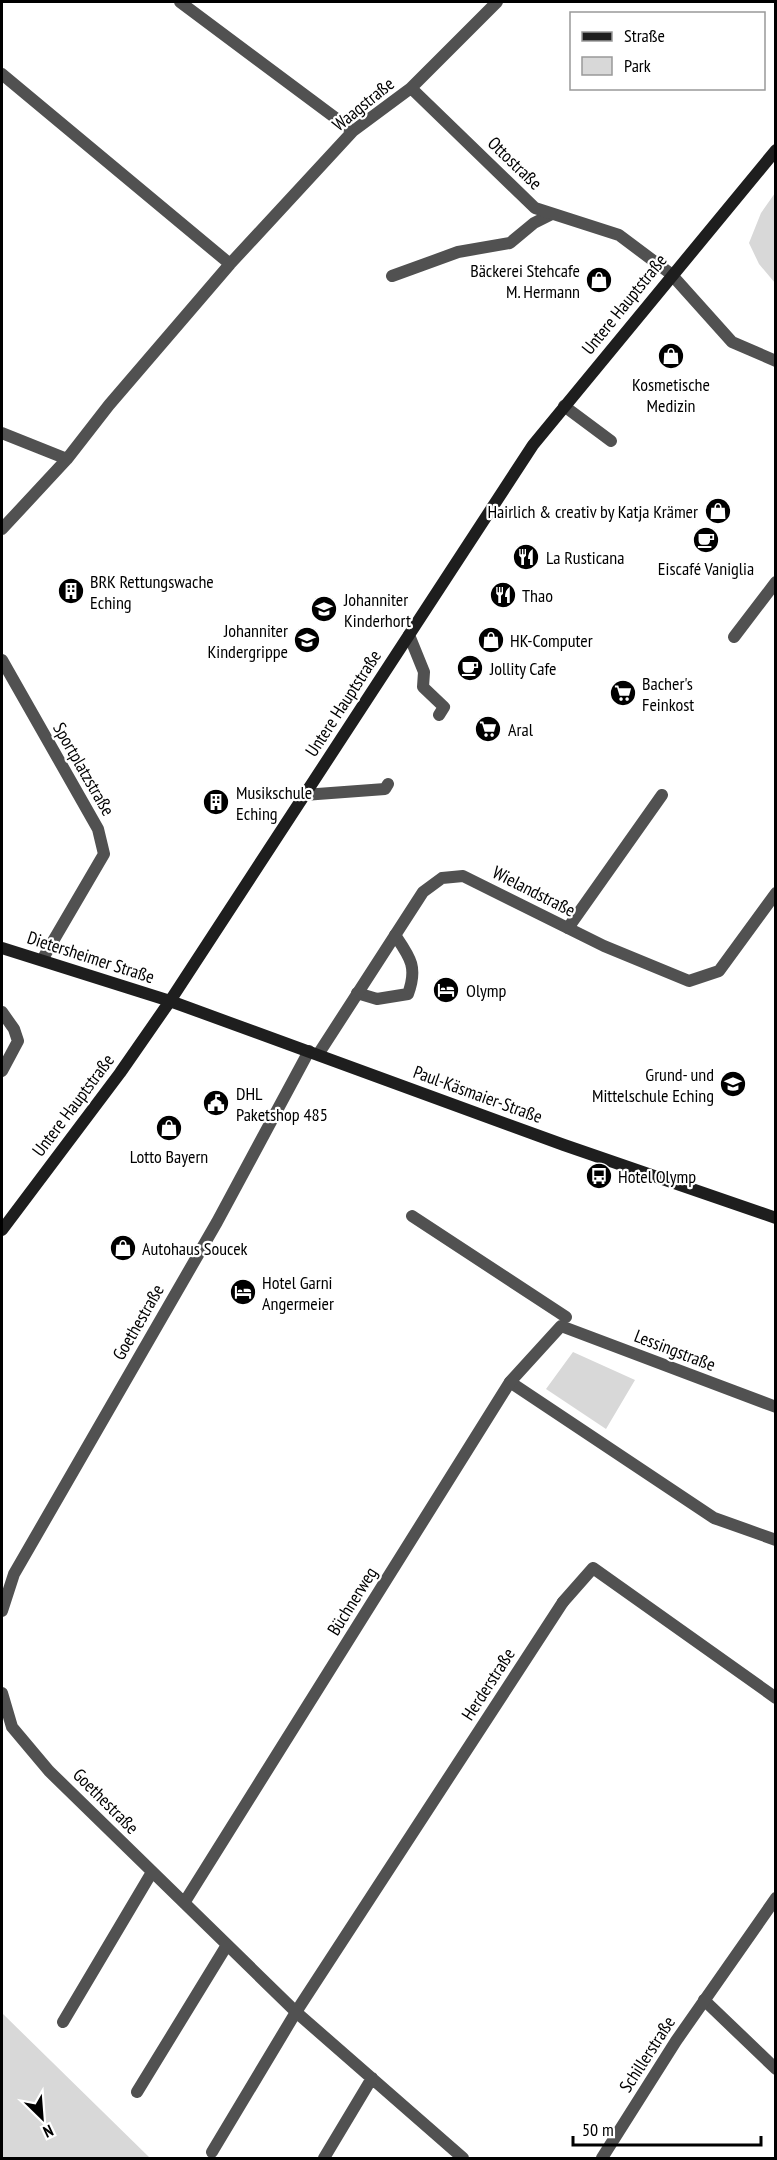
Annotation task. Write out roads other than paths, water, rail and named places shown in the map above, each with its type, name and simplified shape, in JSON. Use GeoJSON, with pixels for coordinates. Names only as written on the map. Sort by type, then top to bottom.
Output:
{"type":"FeatureCollection","features":[{"type":"Feature","properties":{"kind":"main road","name":"Untere Hauptstraße"},"geometry":{"type":"LineString","coordinates":[[2,1230],[120,1073],[170,1001],[533,445],[671,274],[776,150]]}},
{"type":"Feature","properties":{"kind":"main road","name":"Dietersheimer Straße"},"geometry":{"type":"LineString","coordinates":[[2,948],[170,1001]]}},
{"type":"Feature","properties":{"kind":"main road","name":"Paul-Käsmaier-Straße"},"geometry":{"type":"LineString","coordinates":[[170,1001],[564,1145],[776,1218]]}},
{"type":"Feature","properties":{"kind":"street"},"geometry":{"type":"LineString","coordinates":[[180,2],[352,131]]}},
{"type":"Feature","properties":{"kind":"street","name":"Waagstraße"},"geometry":{"type":"LineString","coordinates":[[2,529],[67,459],[108,405],[230,264],[352,131],[411,88],[497,2]]}},
{"type":"Feature","properties":{"kind":"street"},"geometry":{"type":"LineString","coordinates":[[2,74],[230,264]]}},
{"type":"Feature","properties":{"kind":"street","name":"Ottostraße"},"geometry":{"type":"LineString","coordinates":[[411,88],[535,208],[619,235],[671,274],[732,342],[776,361]]}},
{"type":"Feature","properties":{"kind":"street"},"geometry":{"type":"LineString","coordinates":[[392,276],[458,252],[510,243],[534,223],[552,214]]}},
{"type":"Feature","properties":{"kind":"street"},"geometry":{"type":"LineString","coordinates":[[564,406],[610,441]]}},
{"type":"Feature","properties":{"kind":"street"},"geometry":{"type":"LineString","coordinates":[[2,433],[67,459]]}},
{"type":"Feature","properties":{"kind":"street"},"geometry":{"type":"LineString","coordinates":[[734,637],[776,582]]}},
{"type":"Feature","properties":{"kind":"street"},"geometry":{"type":"LineString","coordinates":[[409,634],[424,672],[423,687],[444,707],[439,715]]}},
{"type":"Feature","properties":{"kind":"street","name":"Sportplatzstraße"},"geometry":{"type":"LineString","coordinates":[[2,660],[98,829],[104,854],[42,960]]}},
{"type":"Feature","properties":{"kind":"street"},"geometry":{"type":"LineString","coordinates":[[304,795],[385,789],[388,784]]}},
{"type":"Feature","properties":{"kind":"street"},"geometry":{"type":"LineString","coordinates":[[568,928],[662,795]]}},
{"type":"Feature","properties":{"kind":"street","name":"Wielandstraße"},"geometry":{"type":"LineString","coordinates":[[314,1052],[357,993],[423,892],[442,878],[463,876],[604,946],[689,981],[719,971],[776,892]]}},
{"type":"Feature","properties":{"kind":"street"},"geometry":{"type":"LineString","coordinates":[[357,993],[377,999],[408,994],[415,977],[410,957],[395,935]]}},
{"type":"Feature","properties":{"kind":"street"},"geometry":{"type":"LineString","coordinates":[[2,1012],[14,1029],[18,1041],[2,1071]]}},
{"type":"Feature","properties":{"kind":"street","name":"Goethestraße"},"geometry":{"type":"LineString","coordinates":[[2,1611],[14,1574],[314,1052]]}},
{"type":"Feature","properties":{"kind":"street","name":"Lessingstraße"},"geometry":{"type":"LineString","coordinates":[[412,1216],[563,1322],[776,1407]]}},
{"type":"Feature","properties":{"kind":"street","name":"Büchnerweg"},"geometry":{"type":"LineString","coordinates":[[184,1903],[510,1382],[563,1322]]}},
{"type":"Feature","properties":{"kind":"street"},"geometry":{"type":"LineString","coordinates":[[510,1382],[714,1518],[776,1540]]}},
{"type":"Feature","properties":{"kind":"street","name":"Herderstraße"},"geometry":{"type":"LineString","coordinates":[[296,2012],[562,1602],[593,1568],[776,1698]]}},
{"type":"Feature","properties":{"kind":"street","name":"Goethestraße"},"geometry":{"type":"LineString","coordinates":[[2,1693],[12,1727],[49,1771],[296,2012],[463,2158]]}},
{"type":"Feature","properties":{"kind":"street"},"geometry":{"type":"LineString","coordinates":[[63,2022],[152,1872]]}},
{"type":"Feature","properties":{"kind":"street","name":"Schillerstraße"},"geometry":{"type":"LineString","coordinates":[[602,2158],[704,2000],[776,1898]]}},
{"type":"Feature","properties":{"kind":"street"},"geometry":{"type":"LineString","coordinates":[[137,2092],[227,1945]]}},
{"type":"Feature","properties":{"kind":"street"},"geometry":{"type":"LineString","coordinates":[[704,2000],[776,2068]]}},
{"type":"Feature","properties":{"kind":"street"},"geometry":{"type":"LineString","coordinates":[[212,2152],[296,2012]]}},
{"type":"Feature","properties":{"kind":"street"},"geometry":{"type":"LineString","coordinates":[[324,2158],[372,2078]]}},
{"type":"Feature","properties":{"kind":"place","name":"Bäckerei Stehcafe M. Hermann"},"geometry":{"type":"Point","coordinates":[599,280]}},
{"type":"Feature","properties":{"kind":"place","name":"Kosmetische Medizin"},"geometry":{"type":"Point","coordinates":[671,356]}},
{"type":"Feature","properties":{"kind":"place","name":"Hairlich & creativ by Katja Krämer"},"geometry":{"type":"Point","coordinates":[718,511]}},
{"type":"Feature","properties":{"kind":"place","name":"Eiscafé Vaniglia"},"geometry":{"type":"Point","coordinates":[706,540]}},
{"type":"Feature","properties":{"kind":"place","name":"La Rusticana"},"geometry":{"type":"Point","coordinates":[526,557]}},
{"type":"Feature","properties":{"kind":"place","name":"BRK Rettungswache Eching"},"geometry":{"type":"Point","coordinates":[71,591]}},
{"type":"Feature","properties":{"kind":"place","name":"Thao"},"geometry":{"type":"Point","coordinates":[503,595]}},
{"type":"Feature","properties":{"kind":"place","name":"Johanniter Kinderhort"},"geometry":{"type":"Point","coordinates":[324,609]}},
{"type":"Feature","properties":{"kind":"place","name":"Johanniter Kindergrippe"},"geometry":{"type":"Point","coordinates":[307,640]}},
{"type":"Feature","properties":{"kind":"place","name":"HK-Computer"},"geometry":{"type":"Point","coordinates":[491,640]}},
{"type":"Feature","properties":{"kind":"place","name":"Jollity Cafe"},"geometry":{"type":"Point","coordinates":[470,668]}},
{"type":"Feature","properties":{"kind":"place","name":"Bacher's Feinkost"},"geometry":{"type":"Point","coordinates":[623,693]}},
{"type":"Feature","properties":{"kind":"place","name":"Aral"},"geometry":{"type":"Point","coordinates":[488,729]}},
{"type":"Feature","properties":{"kind":"place","name":"Musikschule Eching"},"geometry":{"type":"Point","coordinates":[216,802]}},
{"type":"Feature","properties":{"kind":"place","name":"Olymp"},"geometry":{"type":"Point","coordinates":[446,990]}},
{"type":"Feature","properties":{"kind":"place","name":"Grund- und Mittelschule Eching"},"geometry":{"type":"Point","coordinates":[733,1084]}},
{"type":"Feature","properties":{"kind":"place","name":"DHL Paketshop 485"},"geometry":{"type":"Point","coordinates":[216,1103]}},
{"type":"Feature","properties":{"kind":"place","name":"Lotto Bayern"},"geometry":{"type":"Point","coordinates":[169,1128]}},
{"type":"Feature","properties":{"kind":"place","name":"Hotel Olymp"},"geometry":{"type":"Point","coordinates":[599,1176]}},
{"type":"Feature","properties":{"kind":"place","name":"Autohaus Soucek"},"geometry":{"type":"Point","coordinates":[123,1248]}},
{"type":"Feature","properties":{"kind":"place","name":"Hotel Garni Angermeier"},"geometry":{"type":"Point","coordinates":[243,1292]}}]}
